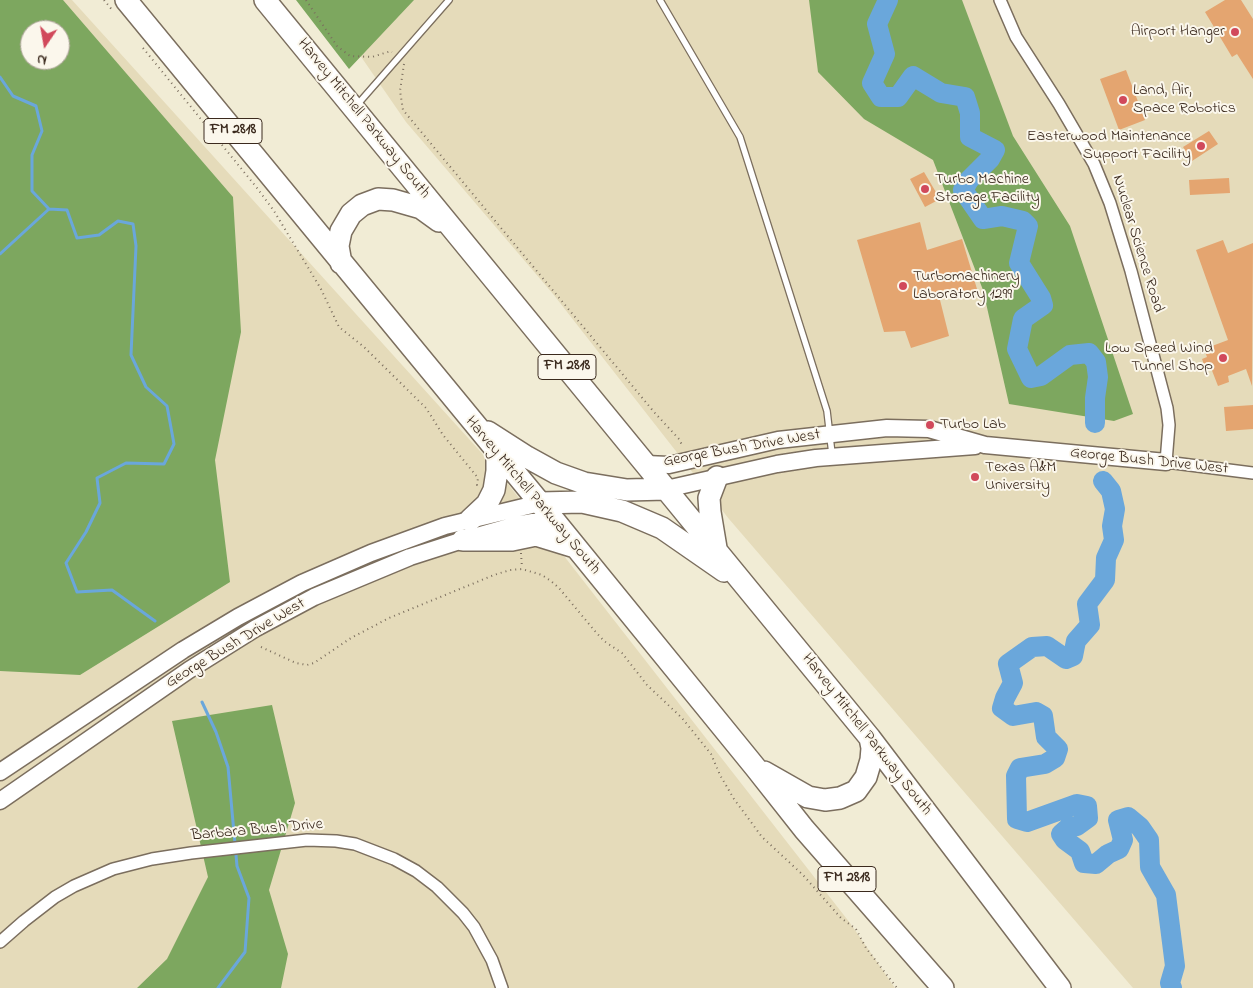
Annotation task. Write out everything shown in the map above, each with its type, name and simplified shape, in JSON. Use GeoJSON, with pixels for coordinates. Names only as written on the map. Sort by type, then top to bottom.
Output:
{"type":"FeatureCollection","features":[{"type":"Feature","properties":{"kind":"highway","name":"Harvey Mitchell Parkway South"},"geometry":{"type":"LineString","coordinates":[[265,0],[870,738],[1060,988]]}},
{"type":"Feature","properties":{"kind":"highway","name":"Harvey Mitchell Parkway South"},"geometry":{"type":"LineString","coordinates":[[121,8],[341,263],[540,503],[804,829],[942,988]]}},
{"type":"Feature","properties":{"kind":"highway"},"geometry":{"type":"LineString","coordinates":[[341,263],[338,246],[344,223],[362,205],[378,199],[393,200],[421,208],[457,234]]}},
{"type":"Feature","properties":{"kind":"highway"},"geometry":{"type":"LineString","coordinates":[[471,421],[527,457],[563,476],[584,483],[627,490],[666,488]]}},
{"type":"Feature","properties":{"kind":"highway"},"geometry":{"type":"LineString","coordinates":[[470,520],[487,504],[494,490],[498,471],[497,453]]}},
{"type":"Feature","properties":{"kind":"highway"},"geometry":{"type":"LineString","coordinates":[[716,550],[709,498],[717,477]]}},
{"type":"Feature","properties":{"kind":"highway"},"geometry":{"type":"LineString","coordinates":[[540,503],[582,502],[622,511],[662,528],[745,586]]}},
{"type":"Feature","properties":{"kind":"highway"},"geometry":{"type":"LineString","coordinates":[[463,540],[512,540],[536,535],[575,547]]}},
{"type":"Feature","properties":{"kind":"highway"},"geometry":{"type":"LineString","coordinates":[[755,767],[808,797],[825,800],[840,798],[856,791],[866,776],[872,760],[870,738]]}},
{"type":"Feature","properties":{"kind":"main road","name":"George Bush Drive West"},"geometry":{"type":"LineString","coordinates":[[646,464],[669,465],[778,440],[887,428],[929,429],[985,445],[1166,462]]}},
{"type":"Feature","properties":{"kind":"main road","name":"George Bush Drive West"},"geometry":{"type":"LineString","coordinates":[[666,488],[777,464],[832,456],[942,450],[985,445]]}},
{"type":"Feature","properties":{"kind":"main road","name":"George Bush Drive West"},"geometry":{"type":"LineString","coordinates":[[0,772],[183,650],[274,597],[302,583],[371,553],[445,526],[540,503]]}},
{"type":"Feature","properties":{"kind":"main road","name":"George Bush Drive West"},"geometry":{"type":"LineString","coordinates":[[0,801],[189,670],[256,628],[314,597],[346,582],[410,557],[463,540],[516,525],[554,521]]}},
{"type":"Feature","properties":{"kind":"street","name":"Nuclear Science Road"},"geometry":{"type":"LineString","coordinates":[[1000,0],[1016,37],[1059,104],[1094,164],[1110,203],[1131,271],[1167,408],[1169,425],[1166,462]]}},
{"type":"Feature","properties":{"kind":"street","name":"George Bush Drive West"},"geometry":{"type":"LineString","coordinates":[[1166,462],[1253,474]]}},
{"type":"Feature","properties":{"kind":"street","name":"Barbara Bush Drive"},"geometry":{"type":"LineString","coordinates":[[0,942],[24,921],[74,886],[107,872],[133,864],[191,853],[307,840],[336,841],[374,851],[394,859],[416,871],[437,888],[463,913],[474,927],[492,960],[502,988]]}},
{"type":"Feature","properties":{"kind":"lane"},"geometry":{"type":"LineString","coordinates":[[354,108],[449,0]]}},
{"type":"Feature","properties":{"kind":"lane"},"geometry":{"type":"LineString","coordinates":[[660,0],[740,137],[827,411],[832,456]]}},
{"type":"Feature","properties":{"kind":"path"},"geometry":{"type":"LineString","coordinates":[[104,0],[121,8]]}},
{"type":"Feature","properties":{"kind":"path"},"geometry":{"type":"LineString","coordinates":[[306,0],[337,46],[350,56],[372,57],[391,51],[405,65],[400,91],[403,110],[679,440],[686,452],[688,461]]}},
{"type":"Feature","properties":{"kind":"path"},"geometry":{"type":"LineString","coordinates":[[140,45],[274,210],[321,289],[339,327],[364,347],[426,408],[443,435],[478,478],[477,485],[484,487]]}},
{"type":"Feature","properties":{"kind":"path"},"geometry":{"type":"LineString","coordinates":[[521,551],[522,569]]}},
{"type":"Feature","properties":{"kind":"path"},"geometry":{"type":"LineString","coordinates":[[261,648],[296,663],[307,665],[314,663],[351,638],[389,618],[494,575],[510,570],[522,569],[533,571],[551,581],[604,641],[622,653],[647,685],[682,718],[711,754],[720,775],[734,798],[762,837],[803,875],[841,918],[856,929],[866,948],[897,988]]}},
{"type":"Feature","properties":{"kind":"shaded area"},"geometry":{"type":"Polygon","coordinates":[[[0,0],[72,0],[497,470],[850,923],[895,988],[0,988],[0,0]]]}},
{"type":"Feature","properties":{"kind":"shaded area","name":"Texas A&M University"},"geometry":{"type":"Polygon","coordinates":[[[322,0],[1253,0],[1253,988],[1133,988],[729,519],[553,294],[406,122],[322,0]]]}},
{"type":"Feature","properties":{"kind":"green space"},"geometry":{"type":"Polygon","coordinates":[[[0,0],[63,0],[233,197],[241,332],[215,460],[230,582],[80,675],[0,671],[0,0]]]}},
{"type":"Feature","properties":{"kind":"green space"},"geometry":{"type":"Polygon","coordinates":[[[296,0],[414,0],[349,69],[296,0]]]}},
{"type":"Feature","properties":{"kind":"green space"},"geometry":{"type":"Polygon","coordinates":[[[809,0],[962,0],[1013,136],[1070,226],[1133,414],[1114,421],[1009,404],[983,290],[933,160],[864,119],[818,72],[809,0]]]}},
{"type":"Feature","properties":{"kind":"green space"},"geometry":{"type":"Polygon","coordinates":[[[272,705],[295,803],[269,890],[288,954],[281,988],[137,988],[167,959],[208,877],[172,721],[272,705]]]}},
{"type":"Feature","properties":{"kind":"building","name":"Airport Hanger"},"geometry":{"type":"Polygon","coordinates":[[[1225,0],[1241,0],[1253,19],[1253,79],[1237,54],[1232,57],[1205,12],[1225,0]]]}},
{"type":"Feature","properties":{"kind":"building","name":"Land, Air, Space Robotics"},"geometry":{"type":"Polygon","coordinates":[[[1126,70],[1145,120],[1119,130],[1100,79],[1126,70]]]}},
{"type":"Feature","properties":{"kind":"building","name":"Easterwood Maintenance Support Facility"},"geometry":{"type":"Polygon","coordinates":[[[1209,131],[1218,144],[1192,161],[1183,147],[1209,131]]]}},
{"type":"Feature","properties":{"kind":"building","name":"Turbo Machine Storage Facility"},"geometry":{"type":"Polygon","coordinates":[[[924,172],[940,199],[925,207],[910,179],[924,172]]]}},
{"type":"Feature","properties":{"kind":"building"},"geometry":{"type":"Polygon","coordinates":[[[1229,178],[1230,193],[1190,195],[1189,180],[1229,178]]]}},
{"type":"Feature","properties":{"kind":"building","name":"Turbomachinery Laboratory 1299"},"geometry":{"type":"Polygon","coordinates":[[[920,222],[927,250],[962,239],[977,289],[940,300],[949,336],[911,348],[905,331],[884,332],[857,240],[920,222]]]}},
{"type":"Feature","properties":{"kind":"building"},"geometry":{"type":"Polygon","coordinates":[[[1223,240],[1228,253],[1253,243],[1252,386],[1246,369],[1228,376],[1229,382],[1218,386],[1211,368],[1206,370],[1202,359],[1207,357],[1204,349],[1228,340],[1196,250],[1223,240]]]}},
{"type":"Feature","properties":{"kind":"building"},"geometry":{"type":"Polygon","coordinates":[[[1253,405],[1253,429],[1226,431],[1224,407],[1253,405]]]}},
{"type":"Feature","properties":{"kind":"waterway"},"geometry":{"type":"LineString","coordinates":[[888,0],[877,24],[885,54],[872,83],[881,97],[898,97],[913,76],[941,93],[965,97],[970,113],[970,137],[995,150],[990,159],[969,180],[963,190],[983,219],[1002,216],[1023,221],[1028,226],[1019,263],[1041,298],[1043,305],[1023,319],[1017,349],[1031,378],[1041,376],[1070,355],[1089,353],[1096,362],[1098,377],[1095,398],[1095,423]]}},
{"type":"Feature","properties":{"kind":"waterway"},"geometry":{"type":"LineString","coordinates":[[0,77],[13,96],[36,106],[42,131],[32,155],[32,191],[49,209],[0,254]]}},
{"type":"Feature","properties":{"kind":"waterway"},"geometry":{"type":"LineString","coordinates":[[49,209],[67,210],[77,238],[99,235],[118,221],[133,224],[136,246],[131,355],[146,387],[167,406],[174,444],[164,464],[126,463],[97,478],[100,503],[86,532],[66,563],[77,592],[112,590],[155,621]]}},
{"type":"Feature","properties":{"kind":"waterway"},"geometry":{"type":"LineString","coordinates":[[1103,481],[1111,491],[1115,509],[1112,526],[1114,540],[1106,558],[1105,580],[1087,604],[1090,625],[1076,641],[1073,656],[1066,659],[1047,646],[1032,647],[1008,664],[1013,683],[1002,708],[1013,716],[1036,712],[1043,716],[1046,737],[1058,749],[1055,758],[1045,764],[1020,768],[1016,776],[1017,819],[1027,822],[1077,804],[1087,806],[1088,818],[1077,826],[1069,827],[1061,834],[1065,840],[1080,851],[1084,863],[1096,864],[1108,854],[1119,849],[1123,840],[1118,820],[1128,817],[1140,827],[1149,840],[1150,867],[1166,895],[1175,966],[1170,983],[1172,988]]}},
{"type":"Feature","properties":{"kind":"waterway"},"geometry":{"type":"LineString","coordinates":[[202,702],[216,732],[228,767],[237,866],[249,898],[245,952],[218,988]]}},
{"type":"Feature","properties":{"kind":"place","name":"Airport Hanger"},"geometry":{"type":"Point","coordinates":[1235,32]}},
{"type":"Feature","properties":{"kind":"place","name":"Land, Air, Space Robotics"},"geometry":{"type":"Point","coordinates":[1123,100]}},
{"type":"Feature","properties":{"kind":"place","name":"Easterwood Maintenance Support Facility"},"geometry":{"type":"Point","coordinates":[1201,146]}},
{"type":"Feature","properties":{"kind":"place","name":"Turbo Machine Storage Facility"},"geometry":{"type":"Point","coordinates":[925,189]}},
{"type":"Feature","properties":{"kind":"place","name":"Turbomachinery Laboratory 1299"},"geometry":{"type":"Point","coordinates":[903,286]}},
{"type":"Feature","properties":{"kind":"place","name":"Low Speed Wind Tunnel Shop"},"geometry":{"type":"Point","coordinates":[1223,358]}},
{"type":"Feature","properties":{"kind":"place","name":"Turbo Lab"},"geometry":{"type":"Point","coordinates":[930,425]}},
{"type":"Feature","properties":{"kind":"place","name":"Texas A&M University"},"geometry":{"type":"Point","coordinates":[975,477]}}]}
